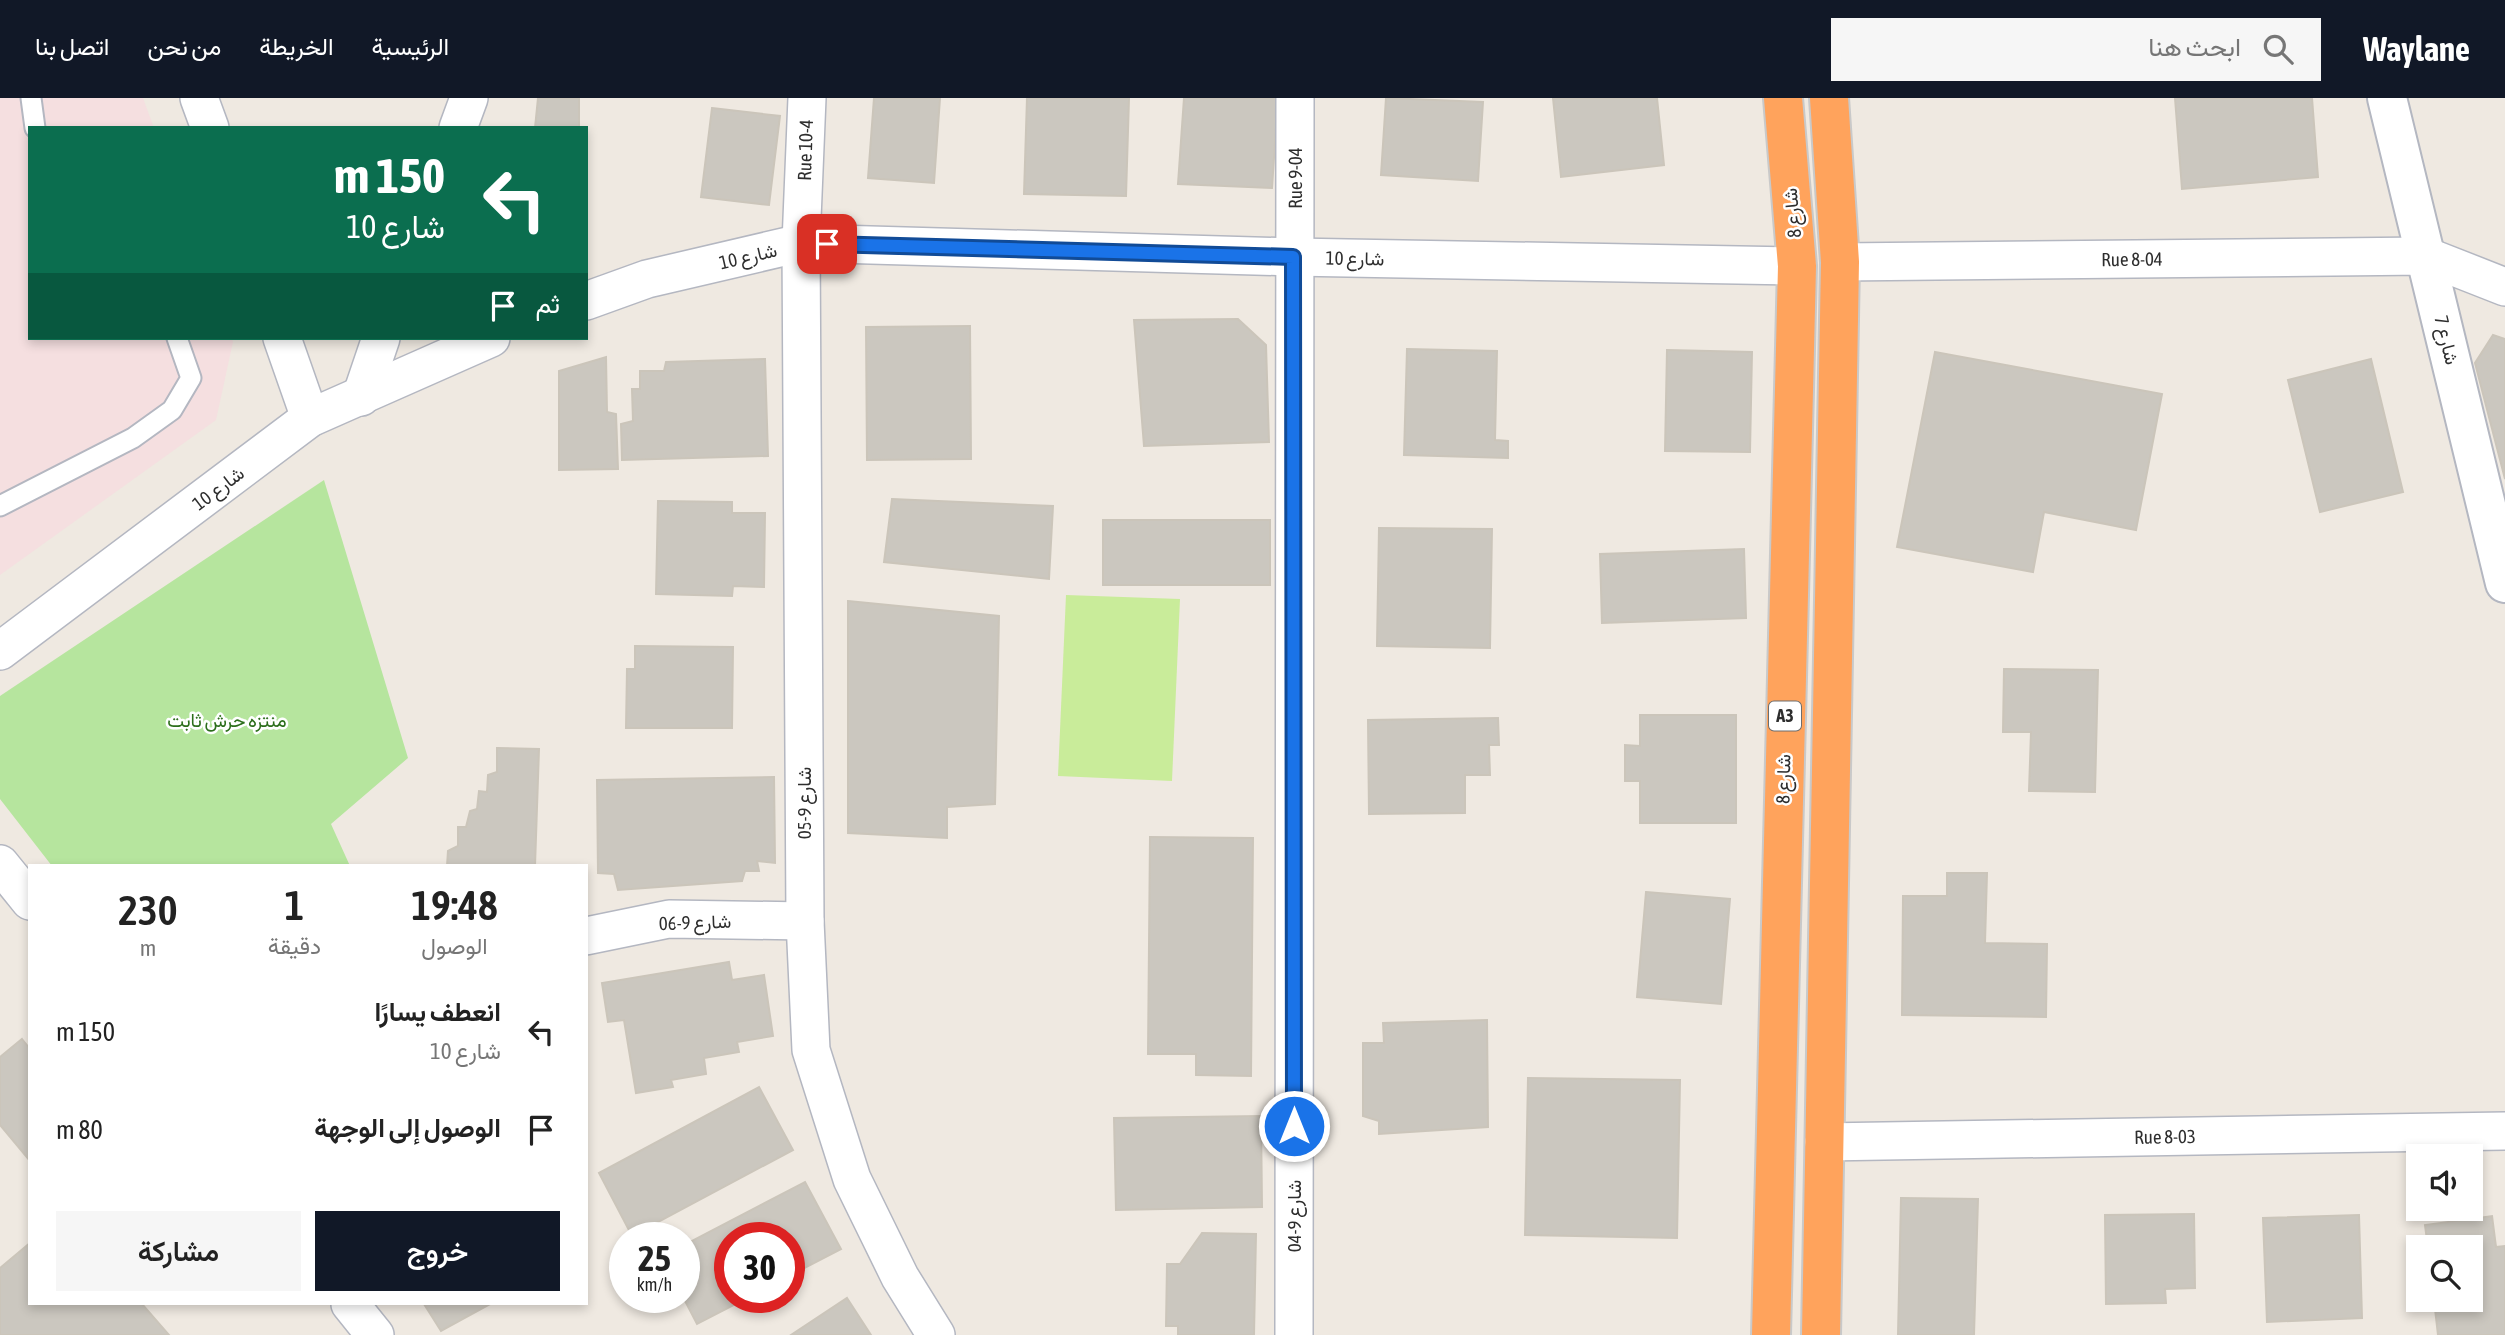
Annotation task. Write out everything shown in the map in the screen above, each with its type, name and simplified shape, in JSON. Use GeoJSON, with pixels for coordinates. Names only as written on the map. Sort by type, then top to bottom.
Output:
{"type":"FeatureCollection","features":[{"type":"Feature","properties":{"kind":"highway","name":"شارع 8"},"geometry":{"type":"LineString","coordinates":[[1771,1335],[1797,266],[1783,98]]}},
{"type":"Feature","properties":{"kind":"highway"},"geometry":{"type":"LineString","coordinates":[[1821,1335],[1840,262],[1829,98]]}},
{"type":"Feature","properties":{"kind":"street"},"geometry":{"type":"LineString","coordinates":[[199,98],[208,126]]}},
{"type":"Feature","properties":{"kind":"street"},"geometry":{"type":"LineString","coordinates":[[459,126],[469,98]]}},
{"type":"Feature","properties":{"kind":"street","name":"Rue 10-4"},"geometry":{"type":"LineString","coordinates":[[801,243],[807,98]]}},
{"type":"Feature","properties":{"kind":"street","name":"Rue 9-04"},"geometry":{"type":"LineString","coordinates":[[1293,257],[1296,98]]}},
{"type":"Feature","properties":{"kind":"street","name":"شارع 7"},"geometry":{"type":"LineString","coordinates":[[2387,98],[2505,583]]}},
{"type":"Feature","properties":{"kind":"street","name":"شارع 10"},"geometry":{"type":"LineString","coordinates":[[588,300],[647,279],[801,243],[1293,257],[1797,266]]}},
{"type":"Feature","properties":{"kind":"street","name":"شارع 9-05"},"geometry":{"type":"LineString","coordinates":[[801,243],[805,921],[811,1050],[848,1166],[900,1277],[936,1335]]}},
{"type":"Feature","properties":{"kind":"street"},"geometry":{"type":"LineString","coordinates":[[2426,256],[2505,287]]}},
{"type":"Feature","properties":{"kind":"street","name":"Rue 8-04"},"geometry":{"type":"LineString","coordinates":[[1840,262],[2426,256]]}},
{"type":"Feature","properties":{"kind":"street","name":"شارع 9-04"},"geometry":{"type":"LineString","coordinates":[[1293,257],[1294,1335]]}},
{"type":"Feature","properties":{"kind":"street"},"geometry":{"type":"LineString","coordinates":[[283,340],[310,418]]}},
{"type":"Feature","properties":{"kind":"street"},"geometry":{"type":"LineString","coordinates":[[361,397],[380,340]]}},
{"type":"Feature","properties":{"kind":"street","name":"شارع 10"},"geometry":{"type":"LineString","coordinates":[[0,651],[310,418],[487,340]]}},
{"type":"Feature","properties":{"kind":"street"},"geometry":{"type":"LineString","coordinates":[[0,864],[28,899]]}},
{"type":"Feature","properties":{"kind":"street","name":"شارع 9-06"},"geometry":{"type":"LineString","coordinates":[[588,936],[670,919],[805,921]]}},
{"type":"Feature","properties":{"kind":"street","name":"Rue 8-03"},"geometry":{"type":"LineString","coordinates":[[1825,1142],[2505,1130]]}},
{"type":"Feature","properties":{"kind":"street"},"geometry":{"type":"LineString","coordinates":[[351,1305],[375,1335]]}},
{"type":"Feature","properties":{"kind":"lane"},"geometry":{"type":"LineString","coordinates":[[32,98],[35,126]]}},
{"type":"Feature","properties":{"kind":"lane"},"geometry":{"type":"LineString","coordinates":[[0,506],[133,438],[172,410],[191,378],[178,340]]}},
{"type":"Feature","properties":{"kind":"shaded area"},"geometry":{"type":"Polygon","coordinates":[[[0,98],[143,98],[153,126],[28,126],[28,340],[232,340],[216,420],[0,575],[0,98]]]}},
{"type":"Feature","properties":{"kind":"green space","name":"منتزه حرش ثابت"},"geometry":{"type":"Polygon","coordinates":[[[324,480],[408,758],[331,824],[349,864],[50,864],[0,799],[0,696],[324,480]]]}},
{"type":"Feature","properties":{"kind":"green space"},"geometry":{"type":"Polygon","coordinates":[[[1066,595],[1180,599],[1172,781],[1058,776],[1066,595]]]}},
{"type":"Feature","properties":{"kind":"building"},"geometry":{"type":"Polygon","coordinates":[[[538,98],[579,98],[579,126],[535,126],[538,98]]]}},
{"type":"Feature","properties":{"kind":"building"},"geometry":{"type":"Polygon","coordinates":[[[874,98],[940,98],[934,183],[868,178],[874,98]]]}},
{"type":"Feature","properties":{"kind":"building"},"geometry":{"type":"Polygon","coordinates":[[[1027,98],[1129,98],[1126,196],[1024,194],[1027,98]]]}},
{"type":"Feature","properties":{"kind":"building"},"geometry":{"type":"Polygon","coordinates":[[[1184,98],[1278,98],[1272,188],[1178,184],[1184,98]]]}},
{"type":"Feature","properties":{"kind":"building"},"geometry":{"type":"Polygon","coordinates":[[[1386,98],[1483,102],[1478,181],[1381,175],[1386,98]]]}},
{"type":"Feature","properties":{"kind":"building"},"geometry":{"type":"Polygon","coordinates":[[[1553,98],[1657,98],[1664,165],[1561,177],[1553,98]]]}},
{"type":"Feature","properties":{"kind":"building"},"geometry":{"type":"Polygon","coordinates":[[[2175,98],[2312,98],[2318,177],[2182,189],[2175,98]]]}},
{"type":"Feature","properties":{"kind":"building"},"geometry":{"type":"Polygon","coordinates":[[[712,108],[780,116],[769,205],[701,197],[712,108]]]}},
{"type":"Feature","properties":{"kind":"building"},"geometry":{"type":"Polygon","coordinates":[[[1238,319],[1266,345],[1269,442],[1144,446],[1134,320],[1238,319]]]}},
{"type":"Feature","properties":{"kind":"building"},"geometry":{"type":"Polygon","coordinates":[[[970,326],[971,459],[867,460],[866,327],[970,326]]]}},
{"type":"Feature","properties":{"kind":"building"},"geometry":{"type":"Polygon","coordinates":[[[2493,335],[2505,339],[2505,479],[2475,363],[2493,335]]]}},
{"type":"Feature","properties":{"kind":"building"},"geometry":{"type":"Polygon","coordinates":[[[1407,349],[1497,351],[1495,440],[1508,441],[1508,458],[1404,455],[1407,349]]]}},
{"type":"Feature","properties":{"kind":"building"},"geometry":{"type":"Polygon","coordinates":[[[1667,350],[1752,352],[1750,452],[1665,451],[1667,350]]]}},
{"type":"Feature","properties":{"kind":"building"},"geometry":{"type":"Polygon","coordinates":[[[1935,352],[2162,394],[2136,530],[2044,512],[2033,572],[1897,547],[1935,352]]]}},
{"type":"Feature","properties":{"kind":"building"},"geometry":{"type":"Polygon","coordinates":[[[606,357],[607,412],[616,414],[618,469],[559,470],[559,371],[606,357]]]}},
{"type":"Feature","properties":{"kind":"building"},"geometry":{"type":"Polygon","coordinates":[[[765,359],[768,456],[622,460],[621,424],[633,421],[632,389],[640,389],[640,371],[664,371],[666,362],[765,359]]]}},
{"type":"Feature","properties":{"kind":"building"},"geometry":{"type":"Polygon","coordinates":[[[2371,359],[2403,492],[2320,512],[2288,380],[2371,359]]]}},
{"type":"Feature","properties":{"kind":"building"},"geometry":{"type":"Polygon","coordinates":[[[892,499],[1053,506],[1049,579],[884,562],[892,499]]]}},
{"type":"Feature","properties":{"kind":"building"},"geometry":{"type":"Polygon","coordinates":[[[658,501],[732,502],[732,513],[765,513],[764,587],[733,586],[732,596],[656,594],[658,501]]]}},
{"type":"Feature","properties":{"kind":"building"},"geometry":{"type":"Polygon","coordinates":[[[1103,520],[1270,520],[1270,585],[1103,585],[1103,520]]]}},
{"type":"Feature","properties":{"kind":"building"},"geometry":{"type":"Polygon","coordinates":[[[1379,528],[1492,529],[1490,648],[1377,646],[1379,528]]]}},
{"type":"Feature","properties":{"kind":"building"},"geometry":{"type":"Polygon","coordinates":[[[1744,549],[1746,618],[1602,623],[1600,554],[1744,549]]]}},
{"type":"Feature","properties":{"kind":"building"},"geometry":{"type":"Polygon","coordinates":[[[848,601],[999,616],[995,804],[947,807],[947,838],[848,833],[848,601]]]}},
{"type":"Feature","properties":{"kind":"building"},"geometry":{"type":"Polygon","coordinates":[[[635,646],[733,647],[732,728],[626,728],[627,669],[635,669],[635,646]]]}},
{"type":"Feature","properties":{"kind":"building"},"geometry":{"type":"Polygon","coordinates":[[[2004,669],[2098,670],[2095,792],[2029,791],[2031,732],[2003,732],[2004,669]]]}},
{"type":"Feature","properties":{"kind":"building"},"geometry":{"type":"Polygon","coordinates":[[[1640,715],[1736,715],[1736,823],[1640,823],[1640,781],[1625,781],[1625,745],[1640,746],[1640,715]]]}},
{"type":"Feature","properties":{"kind":"building"},"geometry":{"type":"Polygon","coordinates":[[[1498,718],[1499,745],[1489,745],[1490,775],[1465,775],[1465,813],[1369,814],[1368,720],[1498,718]]]}},
{"type":"Feature","properties":{"kind":"building"},"geometry":{"type":"Polygon","coordinates":[[[497,748],[539,749],[535,864],[447,864],[448,851],[458,846],[458,827],[466,827],[470,811],[477,809],[479,791],[487,792],[488,775],[497,772],[497,748]]]}},
{"type":"Feature","properties":{"kind":"building"},"geometry":{"type":"Polygon","coordinates":[[[774,777],[775,863],[757,861],[759,871],[745,871],[742,881],[618,890],[614,874],[598,873],[597,780],[774,777]]]}},
{"type":"Feature","properties":{"kind":"building"},"geometry":{"type":"Polygon","coordinates":[[[1150,837],[1253,838],[1251,1076],[1196,1075],[1196,1054],[1148,1054],[1150,837]]]}},
{"type":"Feature","properties":{"kind":"building"},"geometry":{"type":"Polygon","coordinates":[[[1947,873],[1987,873],[1985,943],[2047,944],[2046,1017],[1902,1015],[1903,896],[1947,896],[1947,873]]]}},
{"type":"Feature","properties":{"kind":"building"},"geometry":{"type":"Polygon","coordinates":[[[1646,892],[1730,899],[1721,1004],[1637,997],[1646,892]]]}},
{"type":"Feature","properties":{"kind":"building"},"geometry":{"type":"Polygon","coordinates":[[[729,962],[732,980],[764,975],[773,1036],[737,1042],[739,1052],[704,1058],[706,1074],[671,1080],[673,1087],[636,1093],[624,1020],[608,1022],[602,983],[729,962]]]}},
{"type":"Feature","properties":{"kind":"building"},"geometry":{"type":"Polygon","coordinates":[[[1487,1020],[1488,1127],[1379,1134],[1379,1121],[1363,1116],[1363,1043],[1384,1043],[1383,1023],[1487,1020]]]}},
{"type":"Feature","properties":{"kind":"building"},"geometry":{"type":"Polygon","coordinates":[[[22,1039],[28,1046],[28,1159],[0,1125],[0,1057],[22,1039]]]}},
{"type":"Feature","properties":{"kind":"building"},"geometry":{"type":"Polygon","coordinates":[[[1528,1078],[1680,1080],[1677,1238],[1525,1235],[1528,1078]]]}},
{"type":"Feature","properties":{"kind":"building"},"geometry":{"type":"Polygon","coordinates":[[[759,1087],[793,1150],[658,1222],[625,1222],[599,1173],[759,1087]]]}},
{"type":"Feature","properties":{"kind":"building"},"geometry":{"type":"Polygon","coordinates":[[[1261,1116],[1262,1207],[1116,1210],[1114,1118],[1261,1116]]]}},
{"type":"Feature","properties":{"kind":"building"},"geometry":{"type":"Polygon","coordinates":[[[805,1182],[841,1249],[805,1268],[805,1222],[728,1222],[805,1182]]]}},
{"type":"Feature","properties":{"kind":"building"},"geometry":{"type":"Polygon","coordinates":[[[1901,1198],[1978,1199],[1974,1335],[1898,1335],[1901,1198]]]}},
{"type":"Feature","properties":{"kind":"building"},"geometry":{"type":"Polygon","coordinates":[[[2194,1214],[2195,1288],[2165,1289],[2166,1303],[2106,1304],[2105,1215],[2194,1214]]]}},
{"type":"Feature","properties":{"kind":"building"},"geometry":{"type":"Polygon","coordinates":[[[2359,1215],[2362,1318],[2267,1322],[2263,1218],[2359,1215]]]}},
{"type":"Feature","properties":{"kind":"building"},"geometry":{"type":"Polygon","coordinates":[[[2492,1216],[2496,1247],[2505,1246],[2505,1335],[2438,1335],[2435,1312],[2483,1312],[2483,1235],[2426,1235],[2425,1225],[2483,1221],[2483,1217],[2492,1216]]]}},
{"type":"Feature","properties":{"kind":"building"},"geometry":{"type":"Polygon","coordinates":[[[714,1229],[714,1313],[718,1313],[697,1324],[691,1313],[700,1313],[700,1237],[714,1229]]]}},
{"type":"Feature","properties":{"kind":"building"},"geometry":{"type":"Polygon","coordinates":[[[1202,1233],[1256,1234],[1254,1335],[1178,1335],[1178,1326],[1166,1326],[1167,1264],[1180,1264],[1202,1233]]]}},
{"type":"Feature","properties":{"kind":"building"},"geometry":{"type":"Polygon","coordinates":[[[28,1245],[28,1305],[143,1305],[169,1335],[0,1335],[0,1268],[28,1245]]]}},
{"type":"Feature","properties":{"kind":"building"},"geometry":{"type":"Polygon","coordinates":[[[847,1298],[871,1335],[791,1335],[847,1298]]]}},
{"type":"Feature","properties":{"kind":"building"},"geometry":{"type":"Polygon","coordinates":[[[425,1305],[488,1305],[441,1331],[425,1305]]]}},
{"type":"Feature","properties":{"kind":"route"},"geometry":{"type":"LineString","coordinates":[[827,244],[1293,257],[1294,1126]]}}]}
